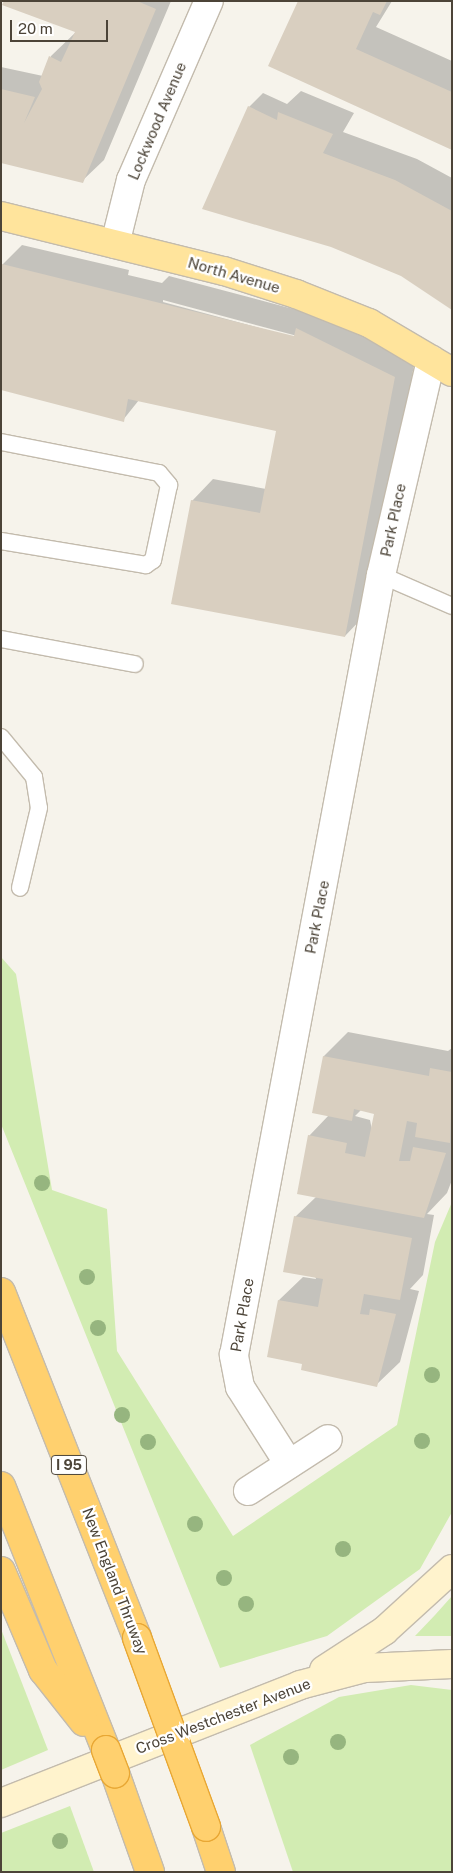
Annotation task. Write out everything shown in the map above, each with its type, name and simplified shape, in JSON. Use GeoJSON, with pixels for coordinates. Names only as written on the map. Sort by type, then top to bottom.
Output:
{"type":"FeatureCollection","features":[{"type":"Feature","properties":{"kind":"highway","name":"New England Thruway"},"geometry":{"type":"LineString","coordinates":[[1,1292],[137,1638],[221,1872]]}},
{"type":"Feature","properties":{"kind":"highway"},"geometry":{"type":"LineString","coordinates":[[1,1486],[70,1664],[106,1750],[148,1866]]}},
{"type":"Feature","properties":{"kind":"highway"},"geometry":{"type":"LineString","coordinates":[[1,1571],[44,1670],[106,1750]]}},
{"type":"Feature","properties":{"kind":"main road","name":"North Avenue"},"geometry":{"type":"LineString","coordinates":[[1,216],[115,244],[296,294],[369,323],[441,366]]}},
{"type":"Feature","properties":{"kind":"main road"},"geometry":{"type":"LineString","coordinates":[[300,1685],[384,1631],[452,1569]]}},
{"type":"Feature","properties":{"kind":"main road","name":"Cross Westchester Avenue"},"geometry":{"type":"LineString","coordinates":[[1,1803],[300,1685],[366,1668],[452,1664]]}},
{"type":"Feature","properties":{"kind":"street","name":"Lockwood Avenue"},"geometry":{"type":"LineString","coordinates":[[115,244],[131,180],[209,1]]}},
{"type":"Feature","properties":{"kind":"street","name":"Park Place"},"geometry":{"type":"LineString","coordinates":[[289,1464],[240,1387],[234,1354],[381,576],[441,366]]}},
{"type":"Feature","properties":{"kind":"street"},"geometry":{"type":"LineString","coordinates":[[248,1491],[328,1439]]}},
{"type":"Feature","properties":{"kind":"lane"},"geometry":{"type":"LineString","coordinates":[[1,442],[159,474],[169,484],[153,560],[146,565],[1,542]]}},
{"type":"Feature","properties":{"kind":"lane"},"geometry":{"type":"LineString","coordinates":[[381,576],[451,602]]}},
{"type":"Feature","properties":{"kind":"lane"},"geometry":{"type":"LineString","coordinates":[[1,639],[135,664]]}},
{"type":"Feature","properties":{"kind":"lane"},"geometry":{"type":"LineString","coordinates":[[1,737],[34,776],[39,808],[20,888]]}},
{"type":"Feature","properties":{"kind":"green space"},"geometry":{"type":"Polygon","coordinates":[[[1,957],[16,974],[52,1190],[107,1209],[117,1351],[233,1536],[397,1425],[435,1242],[452,1202],[452,1512],[420,1569],[327,1636],[220,1668],[1,1124],[1,957]]]}},
{"type":"Feature","properties":{"kind":"green space"},"geometry":{"type":"Polygon","coordinates":[[[452,1596],[452,1636],[415,1636],[435,1615],[452,1596]]]}},
{"type":"Feature","properties":{"kind":"green space"},"geometry":{"type":"Polygon","coordinates":[[[1,1629],[48,1750],[1,1770],[1,1629]]]}},
{"type":"Feature","properties":{"kind":"green space"},"geometry":{"type":"Polygon","coordinates":[[[411,1685],[452,1690],[452,1872],[293,1872],[250,1745],[339,1697],[411,1685]]]}},
{"type":"Feature","properties":{"kind":"green space"},"geometry":{"type":"Polygon","coordinates":[[[70,1806],[94,1872],[1,1872],[1,1833],[70,1806]]]}},
{"type":"Feature","properties":{"kind":"building"},"geometry":{"type":"Polygon","coordinates":[[[4,1],[137,1],[156,9],[83,183],[1,163],[1,89],[35,97],[24,123],[42,89],[39,82],[49,56],[61,62],[75,32],[2,5],[4,1]]]}},
{"type":"Feature","properties":{"kind":"building"},"geometry":{"type":"Polygon","coordinates":[[[298,1],[387,1],[380,15],[373,12],[356,49],[452,92],[452,150],[268,66],[298,1]]]}},
{"type":"Feature","properties":{"kind":"building"},"geometry":{"type":"Polygon","coordinates":[[[248,106],[277,120],[278,112],[333,134],[323,153],[395,180],[452,211],[452,310],[401,276],[331,247],[202,209],[248,106]]]}},
{"type":"Feature","properties":{"kind":"building"},"geometry":{"type":"Polygon","coordinates":[[[2,264],[294,336],[296,328],[395,377],[345,637],[171,604],[191,500],[260,513],[276,431],[128,399],[124,422],[1,390],[2,264]]]}},
{"type":"Feature","properties":{"kind":"building"},"geometry":{"type":"Polygon","coordinates":[[[323,1056],[429,1076],[430,1068],[452,1072],[450,1143],[415,1137],[417,1123],[407,1121],[399,1161],[410,1161],[413,1147],[446,1153],[424,1218],[297,1194],[308,1135],[347,1143],[345,1153],[365,1157],[374,1114],[354,1109],[352,1121],[312,1113],[323,1056]]]}},
{"type":"Feature","properties":{"kind":"building"},"geometry":{"type":"Polygon","coordinates":[[[294,1216],[412,1238],[400,1300],[364,1294],[360,1314],[369,1315],[370,1309],[396,1314],[377,1387],[301,1370],[302,1364],[267,1357],[278,1300],[318,1307],[323,1279],[283,1272],[294,1216]]]}}]}
